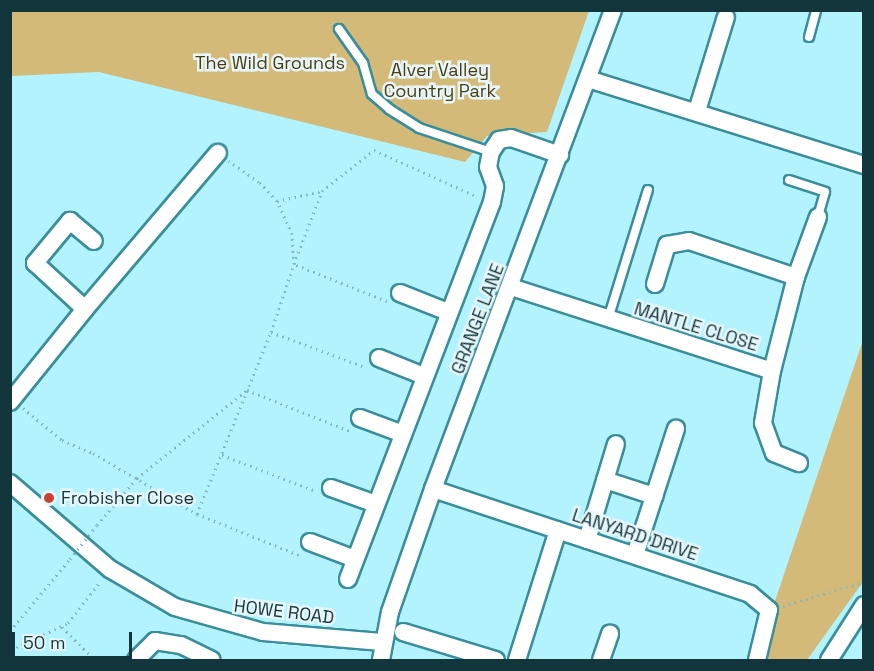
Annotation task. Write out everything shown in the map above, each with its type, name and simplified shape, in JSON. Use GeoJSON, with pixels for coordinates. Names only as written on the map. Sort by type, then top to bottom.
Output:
{"type":"FeatureCollection","features":[{"type":"Feature","properties":{"kind":"street","name":"GRANGE LANE"},"geometry":{"type":"LineString","coordinates":[[381,660],[382,642],[433,489],[561,155],[613,10]]}},
{"type":"Feature","properties":{"kind":"street"},"geometry":{"type":"LineString","coordinates":[[697,111],[726,17]]}},
{"type":"Feature","properties":{"kind":"street"},"geometry":{"type":"LineString","coordinates":[[588,79],[697,111],[864,165]]}},
{"type":"Feature","properties":{"kind":"street"},"geometry":{"type":"LineString","coordinates":[[348,579],[448,312],[492,202],[495,186],[488,167],[490,152],[499,141],[510,138],[561,155]]}},
{"type":"Feature","properties":{"kind":"street"},"geometry":{"type":"LineString","coordinates":[[12,400],[85,309],[218,153]]}},
{"type":"Feature","properties":{"kind":"street","name":"MANTLE CLOSE"},"geometry":{"type":"LineString","coordinates":[[799,463],[774,453],[763,423],[772,371],[796,277],[818,217]]}},
{"type":"Feature","properties":{"kind":"street"},"geometry":{"type":"LineString","coordinates":[[85,309],[35,263],[70,221],[94,241]]}},
{"type":"Feature","properties":{"kind":"street","name":"MANTLE CLOSE"},"geometry":{"type":"LineString","coordinates":[[655,284],[668,245],[689,241],[796,277]]}},
{"type":"Feature","properties":{"kind":"street","name":"MANTLE CLOSE"},"geometry":{"type":"LineString","coordinates":[[511,287],[772,371]]}},
{"type":"Feature","properties":{"kind":"street"},"geometry":{"type":"LineString","coordinates":[[400,293],[448,312]]}},
{"type":"Feature","properties":{"kind":"street"},"geometry":{"type":"LineString","coordinates":[[379,358],[424,376]]}},
{"type":"Feature","properties":{"kind":"street"},"geometry":{"type":"LineString","coordinates":[[360,418],[402,434]]}},
{"type":"Feature","properties":{"kind":"street"},"geometry":{"type":"LineString","coordinates":[[635,555],[676,429]]}},
{"type":"Feature","properties":{"kind":"street"},"geometry":{"type":"LineString","coordinates":[[587,540],[616,444]]}},
{"type":"Feature","properties":{"kind":"street"},"geometry":{"type":"LineString","coordinates":[[605,480],[654,496]]}},
{"type":"Feature","properties":{"kind":"street","name":"HOWE ROAD"},"geometry":{"type":"LineString","coordinates":[[10,483],[111,569],[175,607],[232,626],[382,642]]}},
{"type":"Feature","properties":{"kind":"street"},"geometry":{"type":"LineString","coordinates":[[331,488],[376,504]]}},
{"type":"Feature","properties":{"kind":"street","name":"LANYARD DRIVE"},"geometry":{"type":"LineString","coordinates":[[433,489],[750,594],[769,610]]}},
{"type":"Feature","properties":{"kind":"street"},"geometry":{"type":"LineString","coordinates":[[517,660],[558,531]]}},
{"type":"Feature","properties":{"kind":"street"},"geometry":{"type":"LineString","coordinates":[[310,542],[355,559]]}},
{"type":"Feature","properties":{"kind":"street"},"geometry":{"type":"LineString","coordinates":[[829,660],[864,605]]}},
{"type":"Feature","properties":{"kind":"street"},"geometry":{"type":"LineString","coordinates":[[757,660],[769,610]]}},
{"type":"Feature","properties":{"kind":"street"},"geometry":{"type":"LineString","coordinates":[[403,632],[496,660]]}},
{"type":"Feature","properties":{"kind":"street"},"geometry":{"type":"LineString","coordinates":[[601,660],[610,634]]}},
{"type":"Feature","properties":{"kind":"street"},"geometry":{"type":"LineString","coordinates":[[136,660],[155,641],[181,645],[212,660]]}},
{"type":"Feature","properties":{"kind":"lane"},"geometry":{"type":"LineString","coordinates":[[809,37],[816,10]]}},
{"type":"Feature","properties":{"kind":"lane"},"geometry":{"type":"LineString","coordinates":[[339,29],[363,63],[372,94],[389,109],[419,128],[490,152]]}},
{"type":"Feature","properties":{"kind":"lane"},"geometry":{"type":"LineString","coordinates":[[789,180],[825,192],[818,217]]}},
{"type":"Feature","properties":{"kind":"lane","name":"MANTLE CLOSE"},"geometry":{"type":"LineString","coordinates":[[608,320],[648,190]]}},
{"type":"Feature","properties":{"kind":"path"},"geometry":{"type":"LineString","coordinates":[[277,201],[322,190],[374,150],[492,202]]}},
{"type":"Feature","properties":{"kind":"path"},"geometry":{"type":"LineString","coordinates":[[218,153],[259,182],[277,201],[292,234],[294,264]]}},
{"type":"Feature","properties":{"kind":"path"},"geometry":{"type":"LineString","coordinates":[[197,514],[271,332],[322,190]]}},
{"type":"Feature","properties":{"kind":"path"},"geometry":{"type":"LineString","coordinates":[[294,264],[396,305],[400,293]]}},
{"type":"Feature","properties":{"kind":"path"},"geometry":{"type":"LineString","coordinates":[[271,332],[372,370],[379,358]]}},
{"type":"Feature","properties":{"kind":"path"},"geometry":{"type":"LineString","coordinates":[[247,390],[354,432],[360,418]]}},
{"type":"Feature","properties":{"kind":"path"},"geometry":{"type":"LineString","coordinates":[[10,631],[137,478],[247,390]]}},
{"type":"Feature","properties":{"kind":"path"},"geometry":{"type":"LineString","coordinates":[[12,400],[62,440],[137,478],[197,514],[305,557],[310,542]]}},
{"type":"Feature","properties":{"kind":"path"},"geometry":{"type":"LineString","coordinates":[[222,455],[328,496],[331,488]]}},
{"type":"Feature","properties":{"kind":"path"},"geometry":{"type":"LineString","coordinates":[[11,650],[62,627],[111,569]]}},
{"type":"Feature","properties":{"kind":"path"},"geometry":{"type":"LineString","coordinates":[[769,610],[864,582]]}},
{"type":"Feature","properties":{"kind":"path"},"geometry":{"type":"LineString","coordinates":[[62,627],[95,660]]}},
{"type":"Feature","properties":{"kind":"path"},"geometry":{"type":"LineString","coordinates":[[10,644],[11,660]]}},
{"type":"Feature","properties":{"kind":"green space","name":"Alver Valley Country Park"},"geometry":{"type":"Polygon","coordinates":[[[10,11],[589,11],[547,132],[487,136],[465,162],[99,72],[11,76],[10,11]]]}},
{"type":"Feature","properties":{"kind":"green space"},"geometry":{"type":"Polygon","coordinates":[[[863,340],[863,582],[807,660],[760,660],[775,601],[863,340]]]}},
{"type":"Feature","properties":{"kind":"place","name":"Frobisher Close"},"geometry":{"type":"Point","coordinates":[49,498]}},
{"type":"Feature","properties":{"kind":"park label","name":"The Wild Grounds"},"geometry":{"type":"Point","coordinates":[270,63]}}]}
